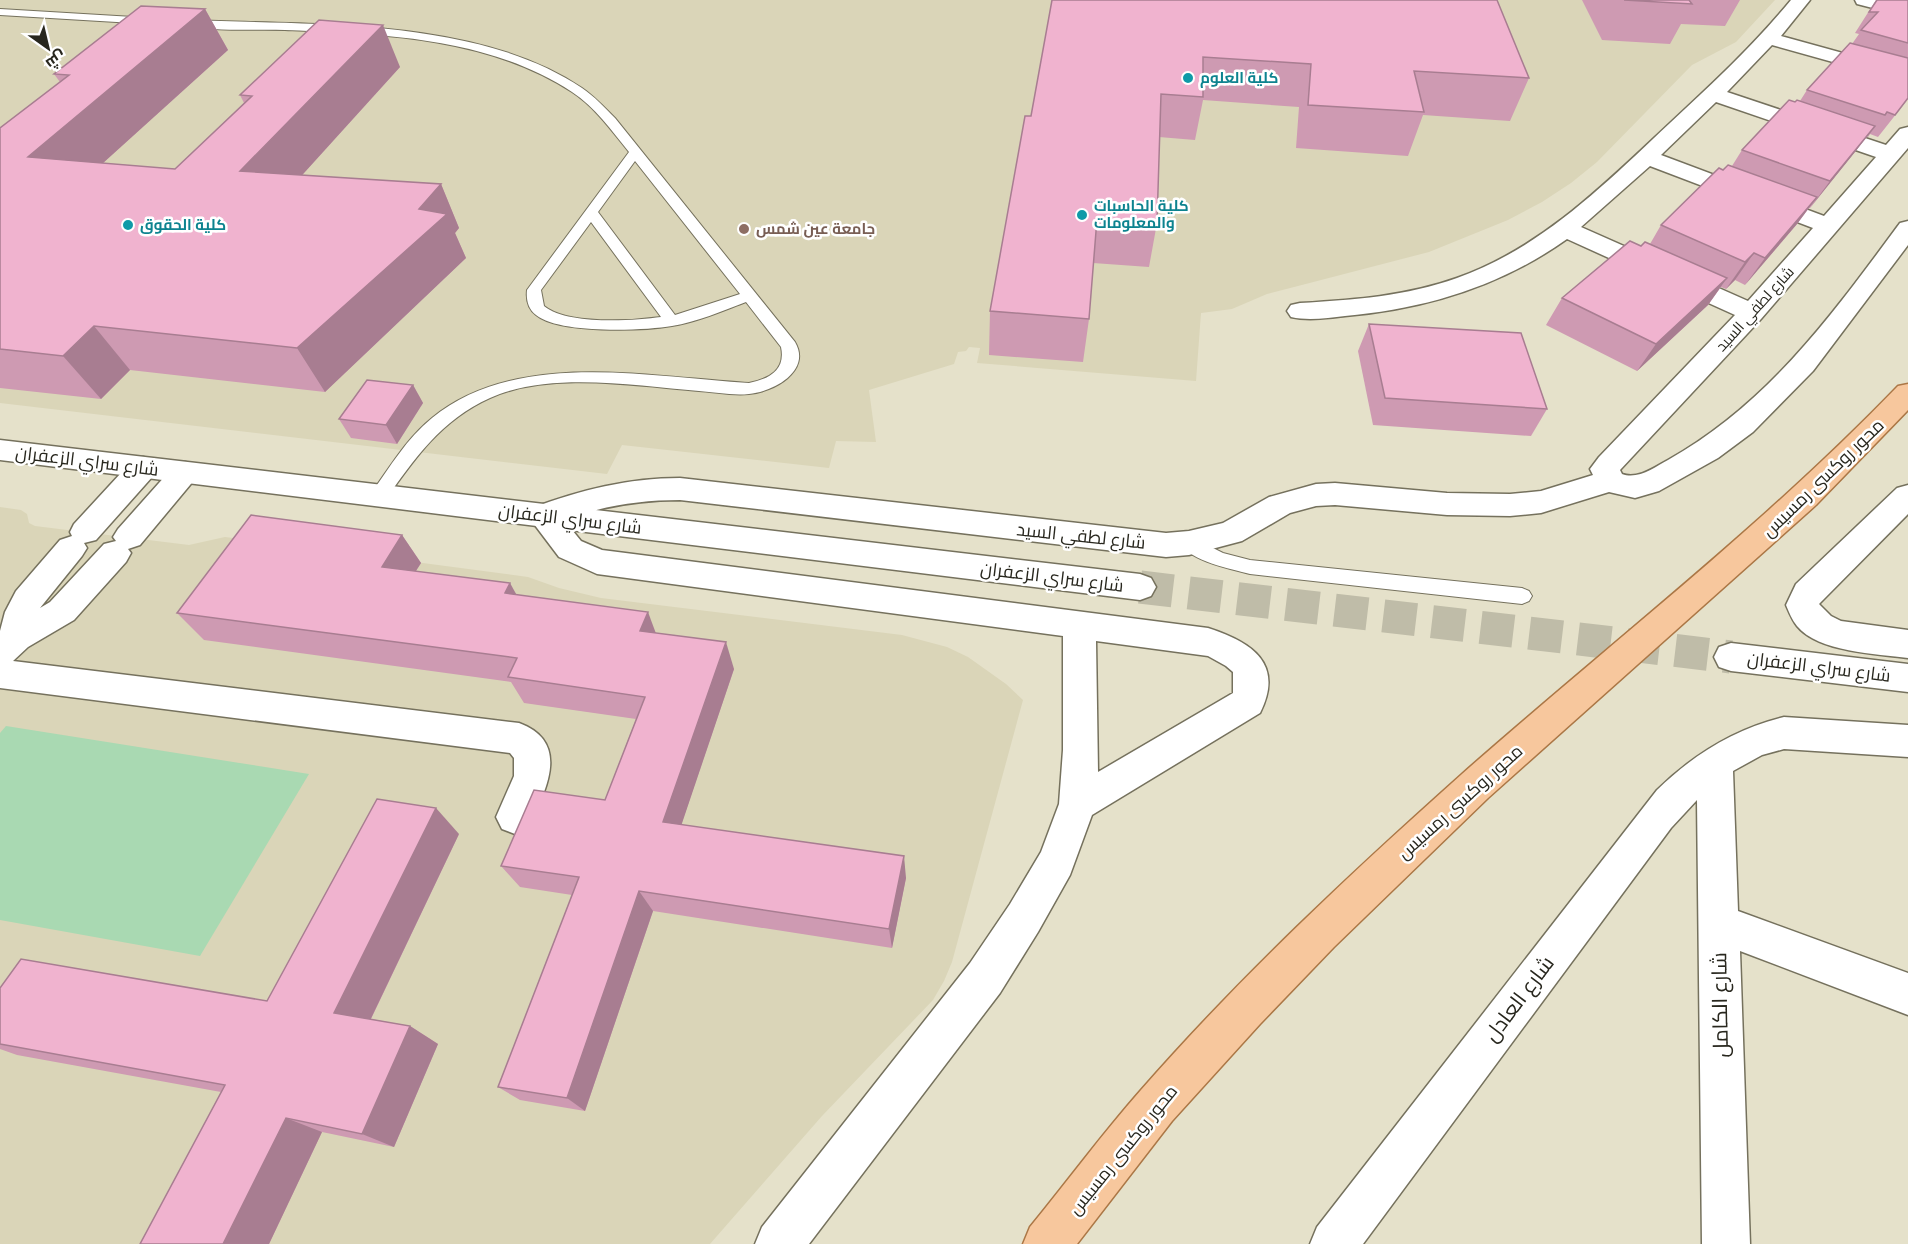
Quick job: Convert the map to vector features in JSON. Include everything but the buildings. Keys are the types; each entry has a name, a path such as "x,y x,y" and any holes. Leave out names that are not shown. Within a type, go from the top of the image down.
{"main road":[{"name":"محور روكسى رمسيس","path":"1047,1244 1171,1089 1334,918 1477,785 1766,533 1863,442 1908,393"}],"street":[{"path":"1300,311 1384,304 1459,287 1519,260 1565,229 1646,157 1768,38 1802,0"},
{"path":"1864,0 1908,11"},
{"path":"1768,38 1908,77"},
{"path":"1712,94 1890,154"},
{"name":"شارع لطفي السيد","path":"1611,481 1605,469 1609,464 1752,313 1908,134"},
{"path":"1646,157 1828,226"},
{"name":"شارع لطفي السيد","path":"543,516 593,498 634,491 670,489 1142,544 1189,543 1231,533 1280,505 1316,495 1335,494 1447,504 1510,505 1541,502 1611,481 1632,489 1708,452 1743,426 1800,372 1908,228"},
{"path":"1565,229 1752,313"},
{"name":"شارع سراي الزعفران","path":"0,450 1140,587"},
{"path":"8,645 27,600 143,468"},
{"path":"8,645 62,611 184,473"},
{"path":"1908,496 1807,593 1802,605 1810,620 1830,632 1908,645"},
{"path":"543,516 570,549 597,562 1208,642 1228,648 1244,661 1252,673 1253,688 1248,702 1078,804"},
{"path":"779,1244 985,978 1024,918 1056,862 1078,804 1081,750 1079,626"},
{"name":"شارع سراي الزعفران","path":"1731,657 1908,678"},
{"path":"0,674 519,739 529,746 535,759 533,775 515,817"},
{"path":"1715,765 1755,740 1784,733 1908,741"},
{"name":"شارع الكامل","path":"1715,765 1726,1244"},
{"name":"شارع العادل","path":"1334,1244 1658,816 1681,791 1715,765"},
{"path":"1718,923 1908,994"}],"lane":[{"path":"0,12 410,36 481,49 536,68 576,90 611,121 789,346 791,362 786,372 763,387 749,389 582,376 545,377 481,395 439,421 411,451 378,497"},
{"path":"635,152 534,290 535,305 541,311 559,320 627,324 672,321 749,296"},
{"path":"591,212 672,321"},
{"path":"1189,543 1218,559 1250,567 1522,596"}],"shaded area":[{"name":"جامعة عين شمس","path":"0,0 1775,0 1736,42 1692,65 1597,162 1542,202 1508,220 1429,252 1267,294 1232,309 1201,313 1196,381 977,363 980,348 969,347 966,351 958,352 954,364 869,390 876,442 836,441 829,468 622,445 607,474 0,403"},
{"path":"0,507 21,510 27,514 29,523 35,526 189,545 225,537 528,577 559,588 601,598 902,635 947,647 968,657 1006,684 1023,700 952,962 944,981 933,1000 822,1116 710,1244 0,1244"}],"green space":[{"path":"6,726 309,774 200,956 0,920 0,733"}],"tunnel":[{"path":"1140,587 1731,657"}],"place":[{"name":"كلية العلوم","path":"1188,78"},
{"name":"كلية الحاسبات والمعلومات","path":"1082,215"},
{"name":"كلية الحقوق","path":"128,225"},
{"name":"جامعة عين شمس","path":"744,229"}]}
